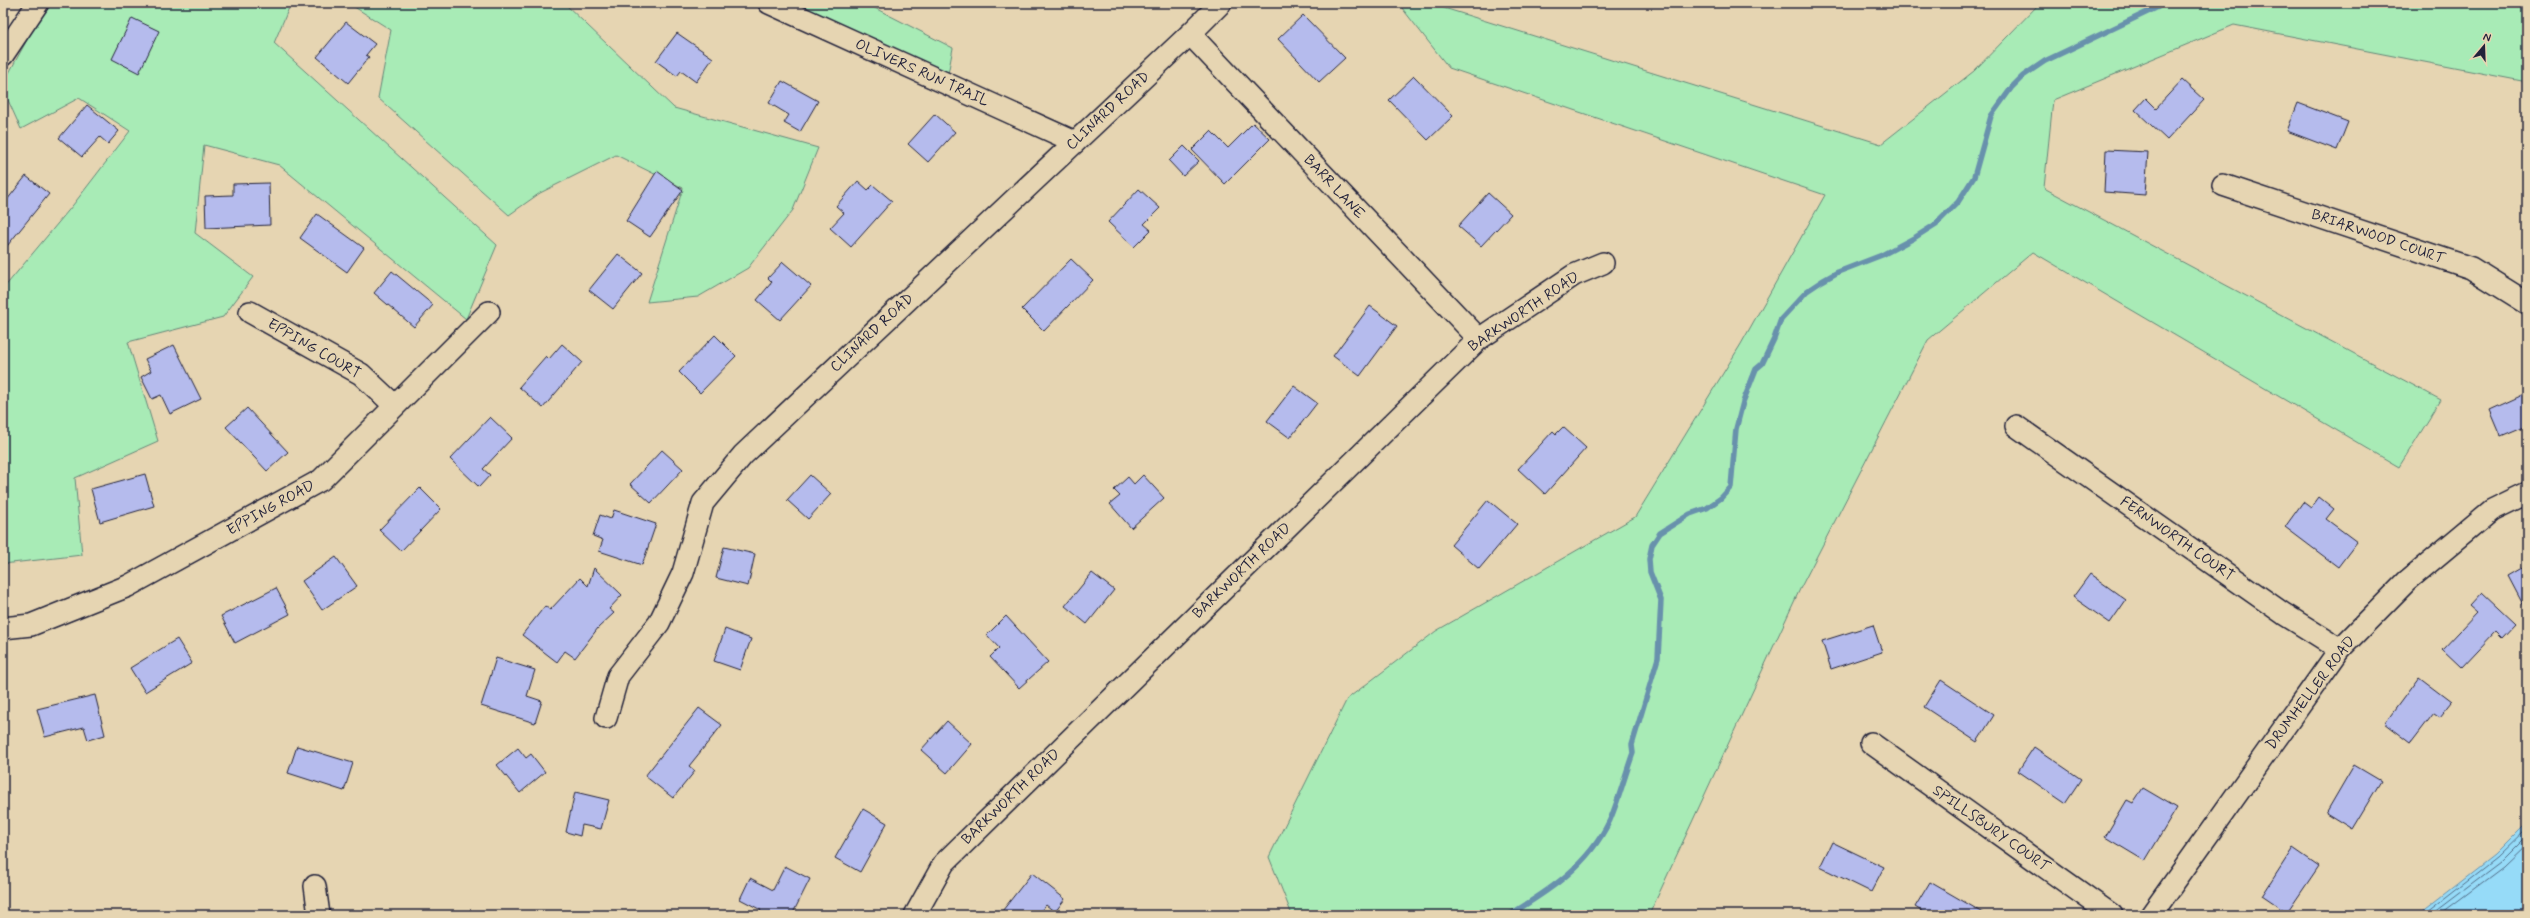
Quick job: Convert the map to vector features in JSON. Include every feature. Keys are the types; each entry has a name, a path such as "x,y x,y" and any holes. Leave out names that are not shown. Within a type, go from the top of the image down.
{"street":[{"path":"3,55 38,3"},
{"name":"OLIVERS RUN TRAIL","path":"769,3 1075,142"},
{"name":"CLINARD ROAD","path":"606,718 618,676 660,623 683,573 703,503 743,455 1190,34 1221,3"},
{"name":"BARR LANE","path":"1190,34 1478,340"},
{"name":"BRIARWOOD COURT","path":"2223,185 2471,268 2527,303"},
{"name":"BARKWORTH ROAD","path":"915,915 944,863 1478,340 1574,275 1603,263"},
{"name":"EPPING COURT","path":"250,312 361,374 394,405"},
{"name":"EPPING ROAD","path":"3,628 31,625 128,586 320,480 489,312"},
{"name":"FERNWORTH COURT","path":"2016,426 2284,614 2340,649"},
{"name":"DRUMHELLER ROAD","path":"2150,915 2340,649 2407,581 2492,510 2527,493"},
{"name":"SPILLSBURY COURT","path":"1871,743 2112,915"},
{"path":"315,886 319,915"}],"green space":[{"path":"47,3 291,3 274,43 497,245 466,319 279,165 204,145 195,233 253,277 223,317 128,342 158,441 75,478 82,555 3,564 3,289 73,205 130,131 79,98 21,129 3,89 3,84"},
{"path":"348,3 564,3 674,108 818,148 793,210 748,268 698,297 647,302 683,188 616,155 540,193 509,215 378,98 391,30"},
{"path":"794,3 865,3 953,48 947,79"},
{"path":"1398,3 1428,3 1881,144 1974,71 2040,3 2527,3 2527,82 2234,25 2053,100 2044,188 2441,400 2399,467 2033,252 1928,340 1800,589 1649,915 1292,915 1269,857 1347,699 1436,631 1635,517 1741,344 1825,195 1449,68"}],"water":[{"path":"2527,822 2527,915 2417,915 2494,855"}],"building":[{"path":"1303,15 1345,58 1319,82 1278,39"},
{"path":"132,18 159,31 139,73 112,59"},
{"path":"346,22 375,44 366,55 369,57 348,83 317,57"},
{"path":"677,33 713,58 696,82 681,71 677,76 656,61"},
{"path":"1414,76 1453,116 1428,140 1389,100"},
{"path":"2182,80 2204,100 2167,140 2135,110 2146,98 2156,108"},
{"path":"782,81 818,101 800,132 784,123 789,115 769,103"},
{"path":"2298,103 2348,122 2337,150 2287,131"},
{"path":"87,105 119,131 108,144 100,137 82,157 59,138"},
{"path":"935,114 955,132 928,162 908,144"},
{"path":"1253,123 1270,139 1225,184 1192,150 1211,131 1228,148"},
{"path":"1184,146 1199,161 1183,176 1169,161"},
{"path":"2106,150 2148,152 2145,195 2104,192"},
{"path":"657,171 683,190 650,237 626,221"},
{"path":"26,176 49,194 3,251 3,205"},
{"path":"858,181 868,190 873,185 892,201 851,247 830,228 844,213 836,206"},
{"path":"269,183 270,225 206,228 205,196 233,195 233,184"},
{"path":"1139,189 1160,208 1144,224 1151,230 1134,247 1108,222"},
{"path":"1488,193 1511,214 1481,246 1458,226"},
{"path":"317,214 364,248 347,272 300,238"},
{"path":"618,254 642,273 613,309 589,290"},
{"path":"1071,259 1093,280 1044,331 1022,309"},
{"path":"783,262 811,286 780,320 757,300 772,282 768,278"},
{"path":"392,271 433,305 414,327 374,293"},
{"path":"1370,306 1397,326 1360,376 1333,356"},
{"path":"715,335 736,356 700,393 679,372"},
{"path":"562,344 582,362 543,408 519,387 546,356 549,359"},
{"path":"174,345 201,399 170,414 161,395 152,399 141,377 151,371 145,359"},
{"path":"1294,386 1317,403 1290,438 1267,421"},
{"path":"2527,393 2527,425 2501,436 2490,410"},
{"path":"247,408 288,452 267,471 226,427"},
{"path":"490,417 512,438 483,469 490,475 479,487 450,459"},
{"path":"1563,427 1586,448 1545,494 1518,469 1553,431 1556,434"},
{"path":"662,450 683,469 651,503 630,484"},
{"path":"145,474 154,506 100,522 91,489"},
{"path":"810,475 831,494 808,519 787,500"},
{"path":"1143,475 1164,498 1131,528 1110,504 1120,496 1114,490 1128,477 1134,484"},
{"path":"420,488 441,509 401,551 379,530"},
{"path":"2319,497 2334,509 2326,519 2357,542 2338,567 2285,527 2303,502 2311,508"},
{"path":"1488,500 1517,524 1479,569 1451,545"},
{"path":"614,510 656,524 642,565 599,551 603,540 593,536 600,515 611,519"},
{"path":"724,547 755,554 748,586 716,578"},
{"path":"336,557 357,586 322,610 302,581"},
{"path":"2527,565 2527,612 2508,576"},
{"path":"594,568 622,595 609,609 614,613 598,628 575,658 565,651 557,662 522,635 545,606 550,610 580,578 588,586"},
{"path":"1092,573 1114,590 1087,624 1065,606"},
{"path":"2090,574 2126,600 2110,623 2073,597"},
{"path":"276,588 290,614 235,643 221,616"},
{"path":"2482,592 2515,623 2501,638 2495,632 2461,668 2442,650 2477,613 2469,606"},
{"path":"1006,616 1048,662 1019,688 990,657 999,648 987,635"},
{"path":"1873,625 1882,652 1831,669 1822,641"},
{"path":"725,629 751,639 740,670 714,661"},
{"path":"177,639 192,663 145,692 130,668"},
{"path":"496,658 535,670 527,696 542,701 535,723 481,706"},
{"path":"2419,677 2452,702 2440,717 2434,713 2411,743 2385,723"},
{"path":"1941,680 1994,715 1977,742 1924,707"},
{"path":"95,695 105,735 88,740 84,727 45,737 37,709"},
{"path":"699,708 722,725 689,766 695,771 673,798 645,776"},
{"path":"947,721 972,744 947,773 921,750"},
{"path":"297,746 353,763 344,791 288,773"},
{"path":"2034,747 2081,779 2065,803 2018,771"},
{"path":"518,748 526,758 531,754 545,772 520,793 497,765"},
{"path":"2354,765 2381,781 2352,829 2326,813"},
{"path":"2143,788 2177,808 2145,861 2105,837 2127,800 2133,803"},
{"path":"575,792 609,800 601,829 582,825 580,836 566,832"},
{"path":"863,809 887,823 860,872 835,858"},
{"path":"1832,842 1884,867 1871,892 1820,867"},
{"path":"2293,848 2319,866 2287,913 2262,896"},
{"path":"785,866 810,879 792,915 758,915 761,910 740,899 750,878 773,890"},
{"path":"1032,873 1065,899 1055,912 1046,905 1037,915 999,915"},
{"path":"1930,882 1987,915 1928,915 1915,907"}],"waterway":[{"path":"1509,915 1553,886 1579,864 1591,851 1610,820 1633,753 1632,745 1658,658 1661,600 1650,572 1649,559 1652,545 1660,533 1690,514 1707,508 1721,498 1731,487 1736,429 1743,402 1756,369 1762,364 1774,339 1781,319 1807,291 1822,281 1838,272 1882,255 1914,238 1936,224 1958,202 1974,177 1991,116 2012,87 2023,76 2045,61 2158,7 2159,3"}]}
